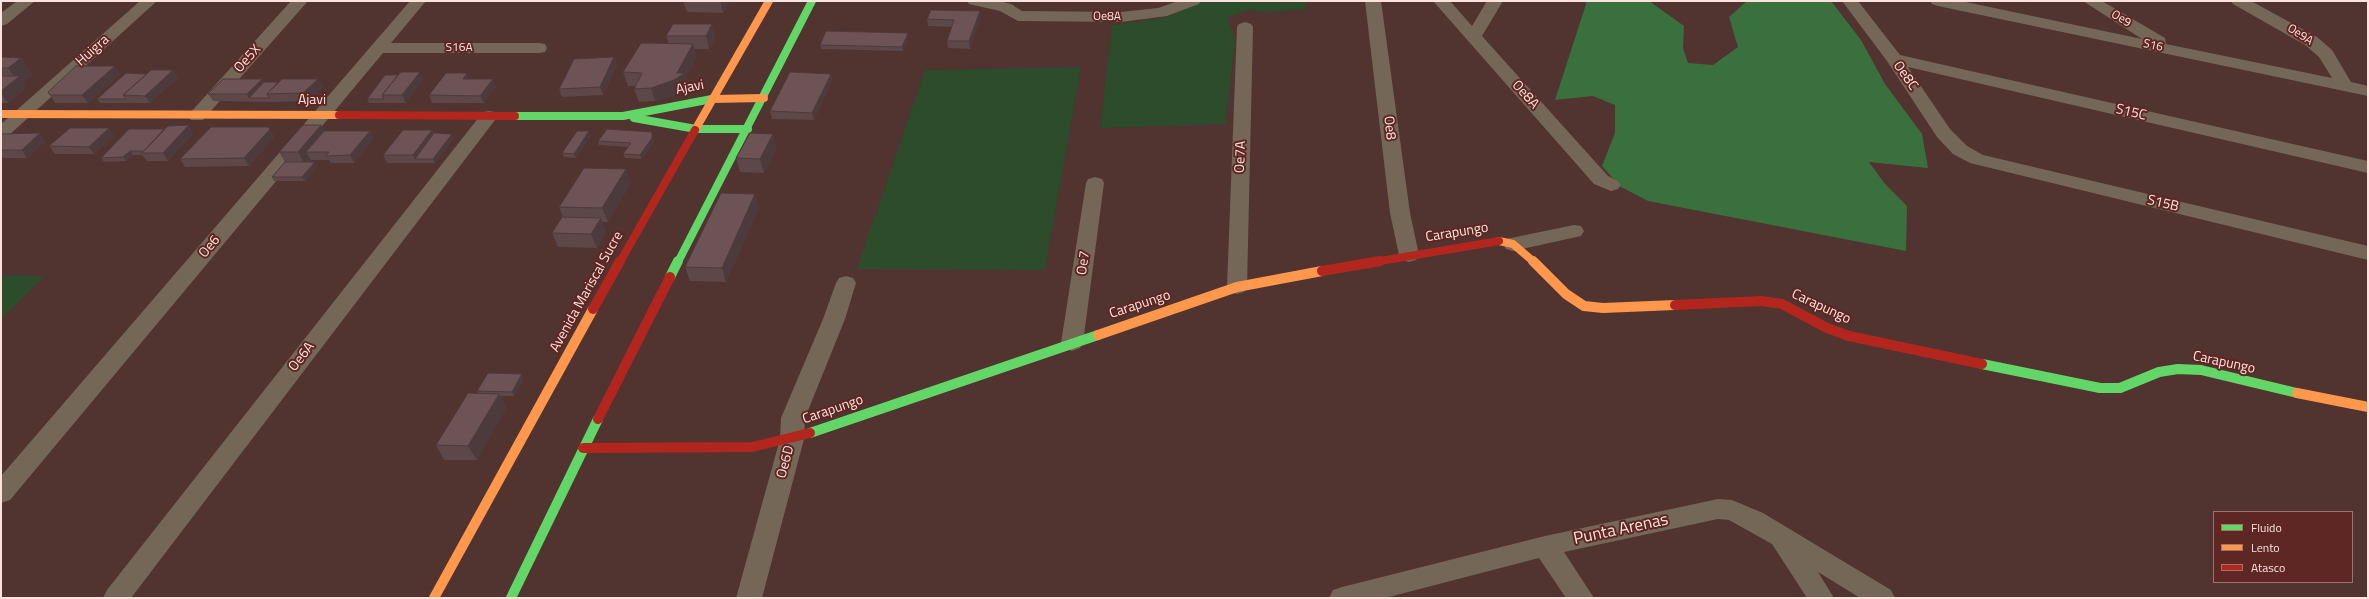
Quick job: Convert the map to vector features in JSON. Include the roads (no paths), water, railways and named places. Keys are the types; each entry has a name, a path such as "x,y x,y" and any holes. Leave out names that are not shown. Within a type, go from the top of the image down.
{"street":[{"path":"1,21 27,1"},
{"name":"Huigra","path":"1,133 149,1"},
{"name":"Oe5X","path":"196,116 300,1"},
{"name":"Oe6","path":"1,493 323,115 418,1"},
{"name":"Avenida Mariscal Sucre","path":"434,598 574,343 769,1"},
{"path":"511,598 583,448 764,98 812,1"},
{"name":"Oe8A","path":"975,1 1005,7 1018,16 1061,9 1127,17 1161,13 1193,1"},
{"path":"1127,1 1127,17"},
{"name":"Oe8","path":"1373,1 1400,212 1410,255"},
{"name":"Oe8A","path":"1441,1 1601,180 1611,185"},
{"path":"1473,37 1495,1"},
{"name":"Oe8C","path":"1850,1 1894,59 1943,134 1960,150"},
{"name":"S16","path":"1938,1 2368,91"},
{"name":"Oe9","path":"2091,1 2171,50"},
{"name":"Oe9A","path":"2239,1 2310,41 2326,54 2345,86"},
{"name":"Oe7A","path":"1237,287 1245,27"},
{"name":"S16A","path":"379,48 539,48"},
{"name":"S15C","path":"1894,59 2368,167"},
{"name":"Ajavi","path":"623,116 715,98 764,98"},
{"name":"Ajavi","path":"1,114 196,116 623,116 696,130 748,129"},
{"name":"Oe6A","path":"116,598 490,116"},
{"name":"S15B","path":"1960,150 1994,164 2368,253"},
{"name":"Oe7","path":"1072,342 1095,184"},
{"path":"1513,244 1574,231"},
{"name":"Carapungo","path":"583,448 752,447 792,439 1072,342 1237,287 1410,255 1499,241 1513,244 1524,252 1566,294 1584,306 1604,308 1761,301 1782,304 1827,328 1849,336 2100,388 2120,388 2159,372 2178,369 2201,370 2279,390 2368,407"},
{"name":"Oe6D","path":"749,598 792,439 793,418 834,319 846,283"},
{"name":"Punta Arenas","path":"1342,598 1545,546 1718,509 1732,510 1778,534 1882,598"},
{"path":"1778,534 1821,598"},
{"path":"1545,546 1580,598"}]}
